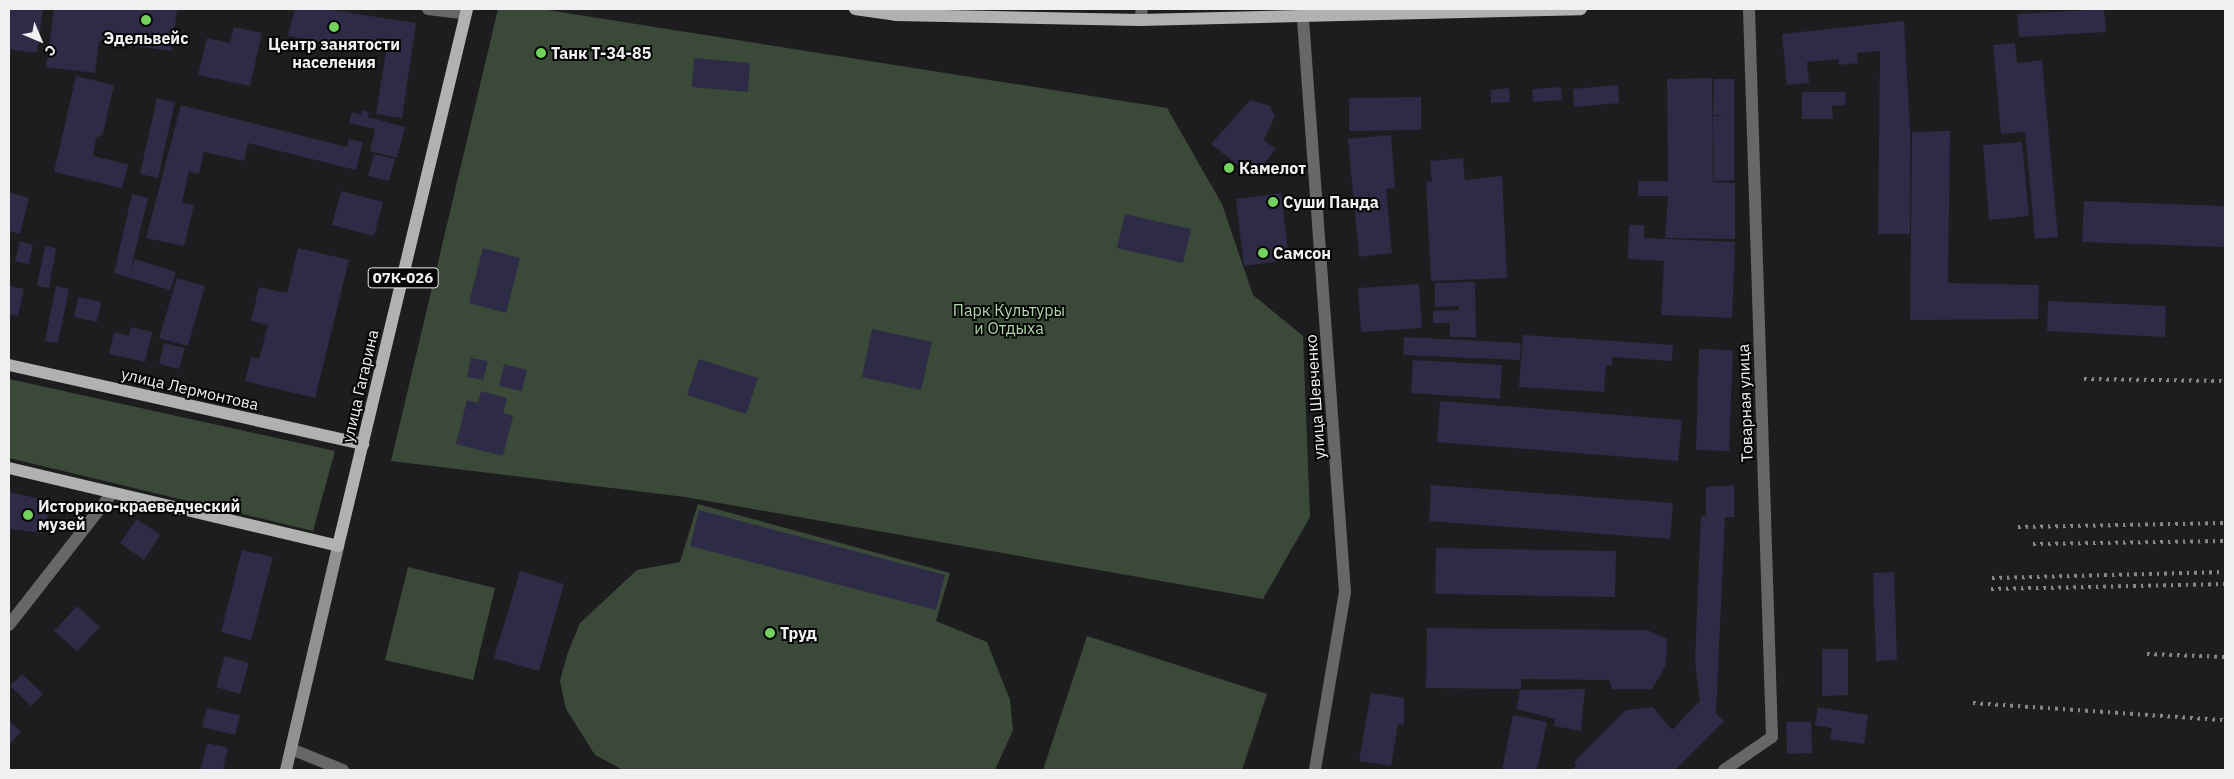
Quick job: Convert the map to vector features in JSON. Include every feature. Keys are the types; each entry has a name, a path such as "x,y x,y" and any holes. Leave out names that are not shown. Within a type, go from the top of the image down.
{"main road":[{"path":"855,9 896,12 1141,14 1303,19 1581,9"},
{"name":"улица Гагарина","path":"286,770 467,12"},
{"name":"улица Лермонтова","path":"9,365 363,444"},
{"path":"9,468 338,546"}],"street":[{"path":"428,9 467,12"},
{"name":"Товарная улица","path":"1724,770 1772,737 1749,9"},
{"name":"улица Шевченко","path":"1303,19 1345,592 1315,770"},
{"path":"9,625 112,492"},
{"path":"290,749 343,770"}],"green space":[{"name":"Парк Культуры и Отдыха","path":"498,9 541,9 1167,108 1222,204 1253,295 1303,336 1310,517 1263,599 685,497 391,461"},
{"path":"9,379 335,451 313,531 9,458"},
{"name":"Труд","path":"698,504 950,573 936,621 987,642 1010,700 1013,730 995,770 623,770 595,755 566,709 560,681 567,655 580,623 637,570 680,562"},
{"path":"408,567 495,588 473,680 385,660"},
{"path":"1087,636 1267,694 1242,770 1043,770"}],"building":[{"path":"9,9 43,9 37,53 9,49"},
{"path":"54,9 177,9 172,51 99,41 95,73 46,67"},
{"path":"295,9 325,9 416,23 402,118 376,114 388,39 377,38 374,50 288,36"},
{"path":"2104,9 2106,32 2019,37 2017,14"},
{"path":"1904,21 1910,129 1910,234 1878,234 1880,51 1857,53 1858,63 1839,65 1838,59 1807,62 1809,83 1787,85 1782,34"},
{"path":"234,27 262,33 250,86 198,75 207,38 230,43"},
{"path":"2015,43 2017,63 2042,60 2058,237 2035,239 2025,132 2001,134 1993,45"},
{"path":"694,58 750,63 748,92 692,87"},
{"path":"76,76 114,85 103,134 96,138 93,156 128,164 122,188 54,172"},
{"path":"1712,78 1713,182 1735,183 1735,239 1665,238 1668,196 1638,196 1638,181 1668,181 1667,79"},
{"path":"1714,79 1734,79 1734,180 1714,181 1713,116 1728,115 1713,115"},
{"path":"1618,85 1619,103 1574,107 1573,89"},
{"path":"1561,87 1562,100 1533,102 1532,89"},
{"path":"1509,88 1510,102 1491,103 1491,90"},
{"path":"1802,92 1845,92 1846,105 1832,106 1833,119 1802,119"},
{"path":"1421,97 1421,130 1349,131 1349,98"},
{"path":"157,98 175,102 158,178 140,174"},
{"path":"1250,100 1270,106 1275,116 1264,140 1276,149 1253,177 1211,144"},
{"path":"181,105 347,147 349,139 363,142 356,170 248,143 244,161 204,152 199,174 189,171 182,203 194,205 184,246 146,238"},
{"path":"362,110 369,112 368,117 405,127 397,158 370,151 375,129 349,123 352,112 361,115"},
{"path":"1950,131 1948,283 2039,285 2038,319 1910,320 1912,132"},
{"path":"1391,135 1395,188 1386,189 1392,253 1359,257 1348,139"},
{"path":"2022,142 2029,216 1989,220 1983,145"},
{"path":"374,154 395,159 389,181 368,176"},
{"path":"1463,158 1465,180 1502,176 1507,278 1431,281 1426,182 1432,181 1430,161"},
{"path":"341,191 383,202 374,236 332,225"},
{"path":"9,192 29,198 20,234 9,231"},
{"path":"1281,193 1289,260 1244,266 1236,199"},
{"path":"132,194 148,198 130,273 135,259 176,272 170,290 114,273"},
{"path":"2084,201 2225,206 2225,247 2082,242"},
{"path":"1125,214 1191,229 1183,263 1117,248"},
{"path":"1629,225 1644,225 1644,238 1735,242 1732,318 1661,315 1664,261 1628,259"},
{"path":"20,241 33,245 29,264 15,261"},
{"path":"45,246 56,248 49,288 37,286"},
{"path":"298,248 349,260 315,398 245,381 251,357 259,359 268,325 251,321 259,287 287,293"},
{"path":"483,248 520,258 506,313 469,303"},
{"path":"177,278 205,286 188,346 159,338"},
{"path":"1475,282 1476,337 1450,337 1450,323 1433,323 1433,311 1459,310 1459,306 1435,307 1435,283"},
{"path":"1419,284 1422,328 1361,332 1358,288"},
{"path":"10,286 24,289 18,316 9,314"},
{"path":"56,286 69,289 58,343 45,341"},
{"path":"78,297 101,302 97,322 74,317"},
{"path":"2048,301 2166,306 2165,337 2047,331"},
{"path":"131,327 152,332 145,362 109,354 114,332 129,336"},
{"path":"872,329 932,342 921,390 862,377"},
{"path":"1523,335 1673,345 1672,361 1612,357 1612,365 1606,365 1604,392 1519,387"},
{"path":"1404,337 1521,343 1520,360 1403,355"},
{"path":"164,343 185,348 179,369 159,364"},
{"path":"1699,349 1733,350 1729,451 1696,450"},
{"path":"471,358 488,361 483,380 467,377"},
{"path":"699,359 758,378 746,414 687,395"},
{"path":"1413,360 1502,365 1500,399 1411,393"},
{"path":"504,364 527,370 522,391 499,386"},
{"path":"481,391 507,398 503,413 513,416 503,456 456,444 467,400 478,403"},
{"path":"1440,401 1682,420 1678,461 1437,442"},
{"path":"1431,485 1673,503 1670,539 1429,521"},
{"path":"1734,485 1734,517 1725,517 1716,714 1724,721 1675,770 1572,770 1577,765 1574,762 1626,710 1653,707 1672,730 1700,701 1695,662 1701,515 1706,516 1706,487"},
{"name":"Историко-краеведческий музей","path":"9,492 50,501 44,533 9,529"},
{"path":"699,510 945,575 936,610 690,546"},
{"path":"137,519 160,535 144,560 120,543"},
{"path":"1436,548 1616,551 1615,597 1435,594"},
{"path":"242,550 273,557 251,640 221,632"},
{"path":"520,571 564,584 539,671 494,658"},
{"path":"1894,572 1897,660 1876,661 1873,573"},
{"path":"77,606 100,627 77,651 54,631"},
{"path":"1427,628 1647,630 1667,639 1666,665 1652,689 1612,689 1609,680 1521,679 1521,689 1426,688"},
{"path":"1822,649 1848,649 1848,695 1822,696"},
{"path":"225,656 249,663 240,694 216,687"},
{"path":"22,674 43,694 31,706 10,686"},
{"path":"1585,689 1581,731 1554,726 1555,719 1516,709 1520,690"},
{"path":"1371,693 1404,698 1404,725 1398,724 1391,766 1359,761"},
{"path":"1818,707 1868,715 1864,744 1830,739 1832,728 1815,725"},
{"path":"207,708 240,715 235,735 202,727"},
{"path":"1513,715 1547,722 1537,770 1502,770"},
{"path":"9,721 21,732 9,745"},
{"path":"1786,722 1811,722 1812,753 1787,754"},
{"path":"207,743 228,748 223,770 201,769"}],"railway":[{"path":"2084,379 2225,381"},
{"path":"2018,527 2225,523"},
{"path":"2033,544 2225,541"},
{"path":"1992,578 2225,572"},
{"path":"1991,589 2225,584"},
{"path":"2147,654 2225,657"},
{"path":"1973,703 2225,720"}],"place":[{"name":"Эдельвейс","path":"146,20"},
{"name":"Центр занятости населения","path":"334,27"},
{"name":"Танк Т-34-85","path":"541,53"},
{"name":"Камелот","path":"1229,168"},
{"name":"Суши Панда","path":"1273,202"},
{"name":"Самсон","path":"1263,253"},
{"name":"Историко-краеведческий музей","path":"28,515"},
{"name":"Труд","path":"770,633"}]}
